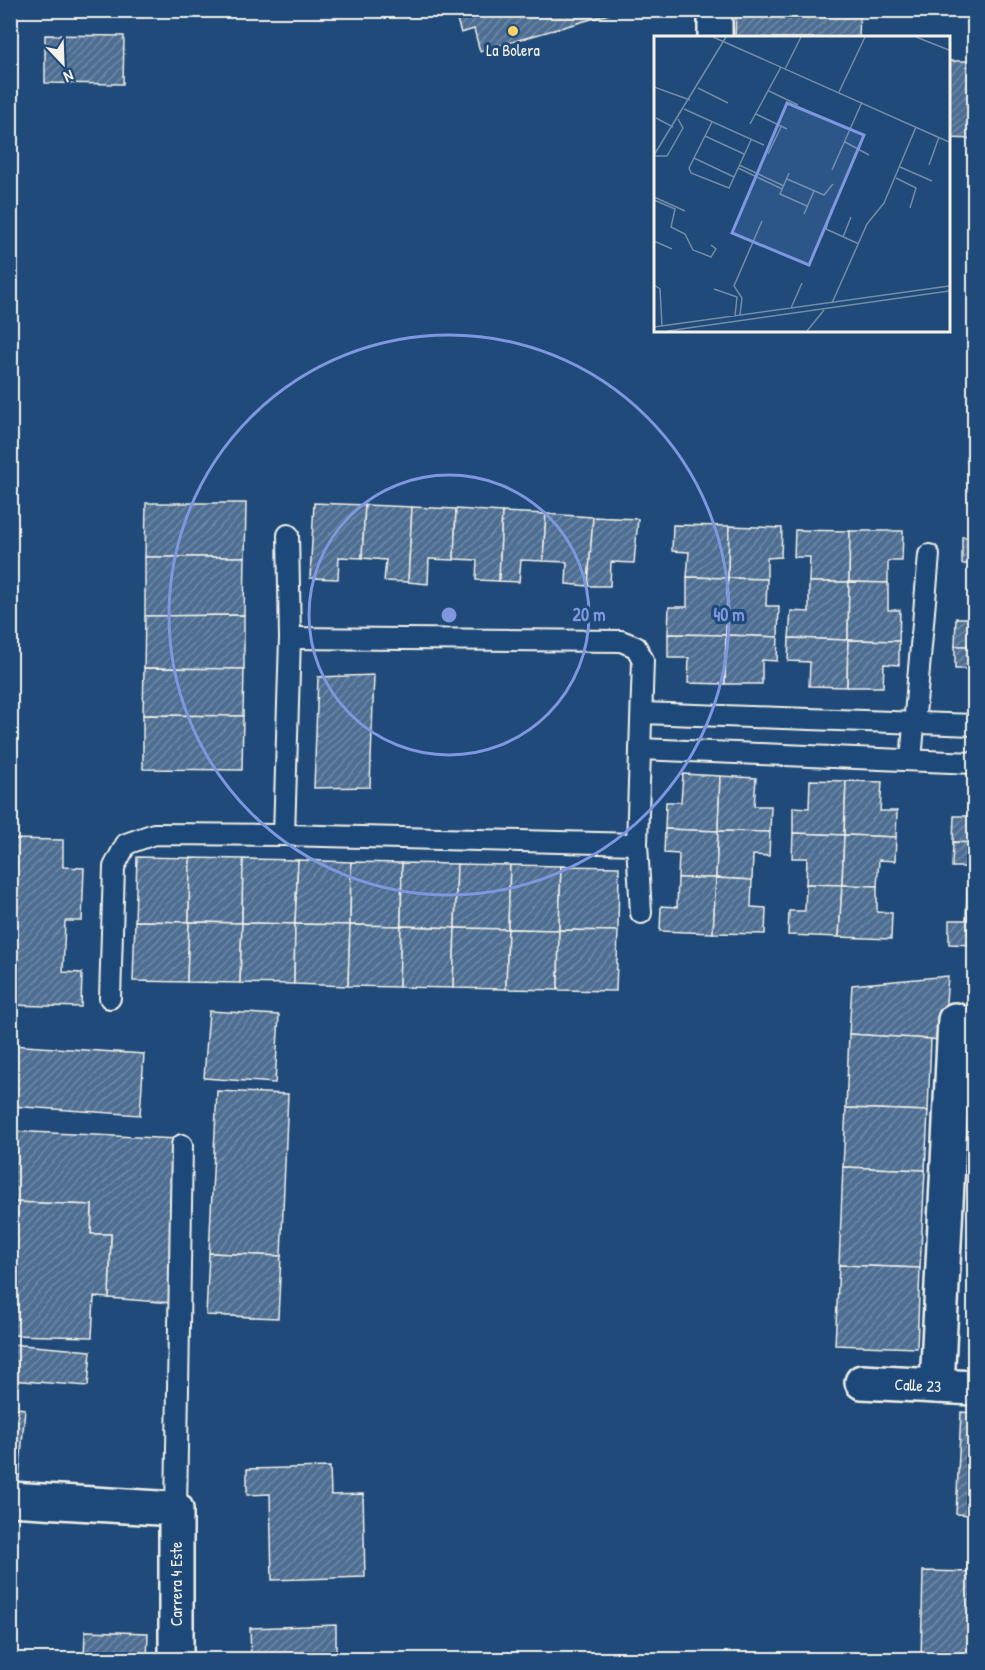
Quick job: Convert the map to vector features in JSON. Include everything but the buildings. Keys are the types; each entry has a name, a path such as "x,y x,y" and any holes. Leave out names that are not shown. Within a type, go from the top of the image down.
{"street":[{"path":"715,10 715,36"},
{"path":"937,1386 956,1020"},
{"name":"Calle 23","path":"861,1382 975,1388"},
{"path":"10,1499 176,1509"},
{"name":"Carrera 4 Este","path":"176,1509 176,1659"}],"lane":[{"path":"284,835 290,638 288,535"},
{"path":"911,760 929,555"},
{"path":"290,638 621,641 636,647 643,660 637,844 641,914"},
{"path":"642,713 975,725"},
{"path":"640,749 975,763"},
{"path":"110,998 114,867 126,844 154,834 637,844"},
{"path":"176,1509 182,1145"}],"place":[{"name":"La Bolera","path":"513,31"}]}
